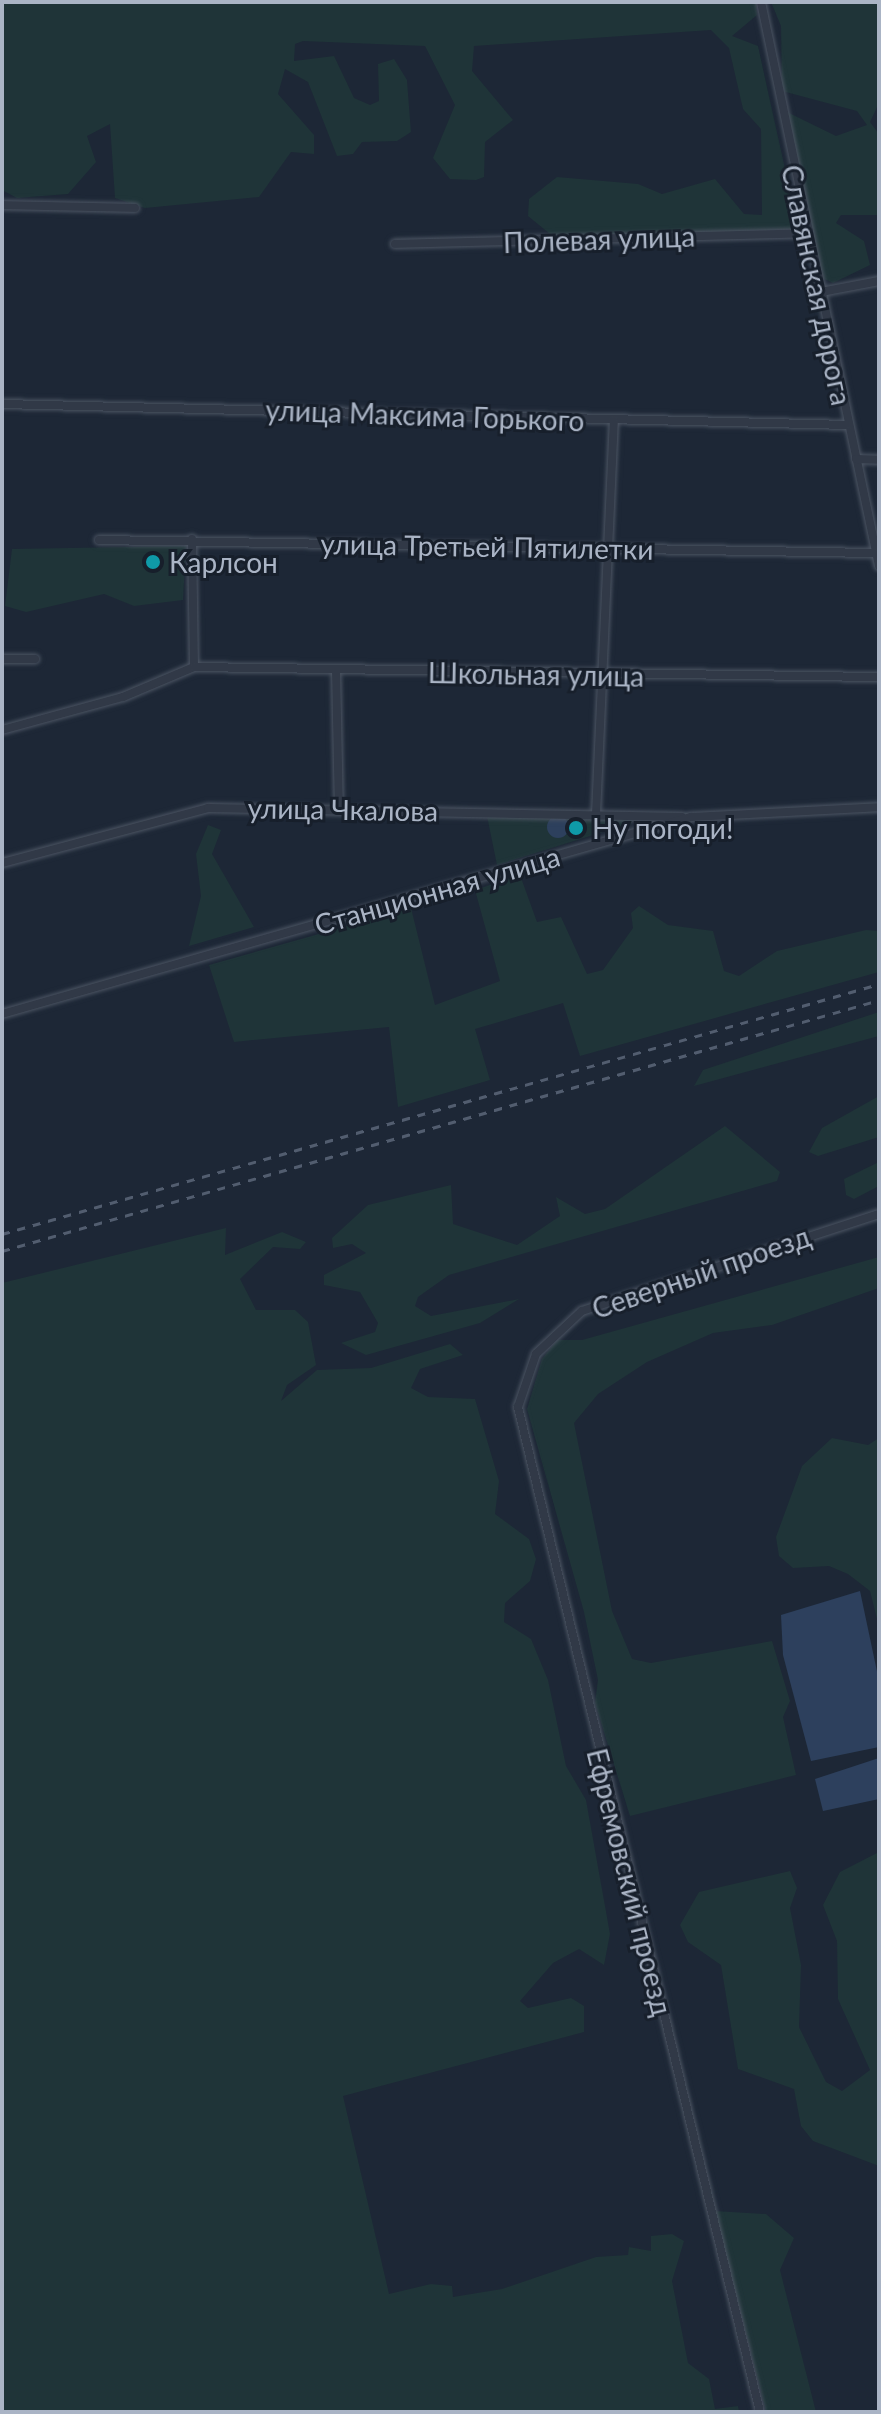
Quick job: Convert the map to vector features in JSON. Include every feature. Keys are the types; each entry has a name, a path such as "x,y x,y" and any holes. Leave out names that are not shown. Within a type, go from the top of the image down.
{"street":[{"name":"Славянская дорога","path":"761,2 804,233 821,292 879,566"},
{"path":"2,205 135,208"},
{"name":"Полевая улица","path":"395,244 804,233"},
{"path":"821,292 879,281"},
{"name":"улица Максима Горького","path":"2,404 847,425"},
{"path":"596,814 614,420"},
{"path":"856,459 879,460"},
{"path":"2,730 123,697 194,667 192,539"},
{"name":"улица Третьей Пятилетки","path":"99,540 192,539 876,553"},
{"path":"2,659 35,659"},
{"name":"Школьная улица","path":"194,667 879,677"},
{"path":"336,670 339,809"},
{"name":"Станционная улица","path":"2,1014 691,817 879,807"},
{"name":"улица Чкалова","path":"2,863 189,811 339,809 691,817"},
{"path":"640,815 641,832"},
{"name":"Северный проезд","path":"536,1354 561,1325 603,1301 879,1214"},
{"name":"Ефремовский проезд","path":"536,1354 521,1392 521,1438 760,2412"}],"green space":[{"path":"2,2 756,2 757,15 732,36 758,46 796,219 793,229 555,238 528,216 529,199 557,177 638,184 662,194 715,179 744,214 762,215 761,129 743,109 729,48 711,30 474,46 472,71 513,120 485,142 484,177 476,180 450,179 433,158 455,105 425,46 303,41 295,44 294,61 334,56 354,98 370,105 379,101 378,64 394,59 407,80 411,132 397,141 362,142 353,154 337,156 308,82 285,69 278,94 314,135 314,154 291,152 259,197 145,208 115,198 110,124 87,136 96,162 68,194 17,198 2,190"},
{"path":"771,2 879,2 879,103 870,122 879,134 879,215 841,215 836,223 864,241 870,265 833,283 818,276 785,111 836,136 867,125 857,111 782,91 781,26"},
{"path":"186,546 183,600 134,606 104,594 26,612 5,606 12,549"},
{"path":"487,816 631,819 632,823 497,865"},
{"path":"208,825 221,830 212,854 254,927 189,946 201,896 196,854"},
{"path":"520,875 537,922 561,917 587,974 603,970 633,928 631,913 639,906 668,925 713,931 724,971 739,976 777,951 866,930 879,931 879,972 580,1056 563,1003 475,1029 490,1080 398,1107 389,1027 234,1042 209,965 411,908 435,1005 500,981 475,890"},
{"path":"879,1012 879,1036 694,1086 703,1070"},
{"path":"879,1096 879,1137 818,1156 809,1152 822,1128"},
{"path":"725,1126 780,1172 777,1181 449,1275 418,1297 415,1306 431,1316 519,1299 480,1323 366,1355 341,1343 375,1332 378,1323 360,1292 324,1285 324,1275 366,1253 352,1244 333,1248 332,1238 368,1205 451,1185 453,1224 517,1245 560,1216 556,1197 585,1214 605,1209"},
{"path":"879,1162 879,1186 854,1199 846,1195 844,1179"},
{"path":"226,1228 225,1255 282,1232 306,1242 300,1249 273,1247 240,1279 256,1310 295,1310 308,1322 316,1365 287,1385 281,1401 317,1370 371,1368 450,1344 463,1355 420,1369 411,1388 428,1397 475,1399 499,1481 495,1514 529,1539 536,1559 530,1581 505,1603 504,1622 531,1639 548,1680 566,1766 586,1800 610,1934 604,1965 579,1949 553,1963 520,2001 528,2008 571,1998 584,2006 584,2032 343,2096 389,2294 431,2284 452,2286 453,2297 502,2289 596,2257 628,2255 629,2247 651,2251 651,2236 672,2234 684,2241 672,2281 688,2363 709,2379 715,2409 738,2406 739,2412 2,2412 2,1283"},
{"path":"879,1257 879,1288 772,1325 713,1333 647,1362 598,1394 574,1423 612,1611 632,1659 651,1663 772,1641 790,1701 783,1717 796,1775 630,1816 595,1703 598,1680 584,1612 527,1409 542,1359 557,1340 582,1340"},
{"path":"832,1438 868,1445 879,1438 879,1627 870,1591 848,1574 829,1566 793,1568 779,1556 776,1537 802,1466"},
{"path":"879,1852 879,2166 813,2141 801,2126 794,2089 738,2069 721,1965 688,1942 680,1925 699,1892 790,1871 797,1888 790,1908 801,1965 799,2027 826,2082 842,2091 870,2070 838,1999 837,1941 823,1905 840,1872"},
{"path":"715,2211 766,2214 794,2238 780,2270 816,2412 766,2412"}],"water":[{"path":"558,816 566,819 569,827 566,835 558,838 550,835 547,827 550,819"},
{"path":"860,1591 879,1681 879,1747 811,1761 783,1655 781,1615"},
{"path":"879,1758 879,1799 823,1811 815,1779"}],"railway":[{"path":"2,1234 879,984"},
{"path":"2,1251 879,1000"}],"place":[{"name":"Карлсон","path":"153,562"},
{"name":"Ну погоди!","path":"576,828"}]}
